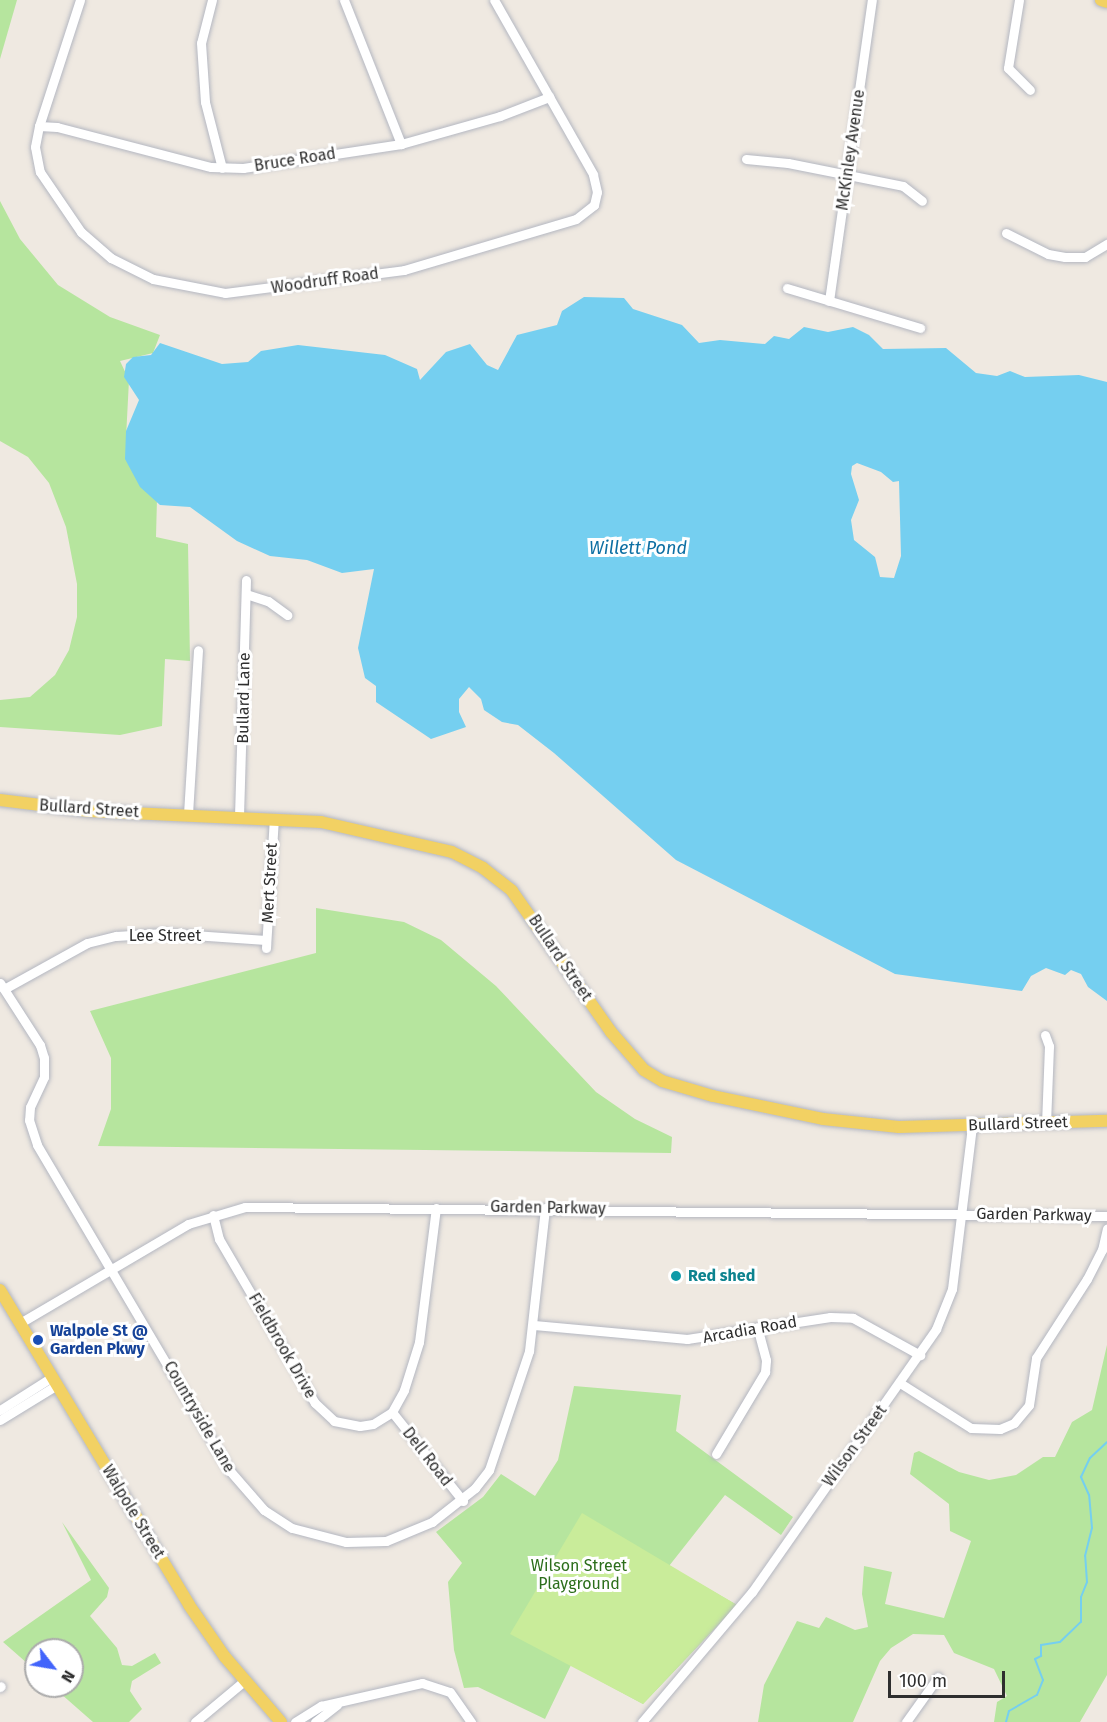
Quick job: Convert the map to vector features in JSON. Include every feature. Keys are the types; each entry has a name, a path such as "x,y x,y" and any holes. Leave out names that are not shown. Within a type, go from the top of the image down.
{"main road":[{"path":"1101,0 1107,2"},
{"name":"Bullard Street","path":"0,800 89,811 238,816 321,822 452,852 483,868 513,891 621,1046 644,1070 662,1081 713,1096 860,1124 972,1126 1107,1121"},
{"name":"Walpole Street","path":"0,1290 189,1605 244,1681 281,1722"}],"street":[{"name":"Woodruff Road","path":"80,0 39,126 35,147 40,172 70,218 96,248 153,279 225,293 404,270 576,219 594,205 596,183 494,0"},
{"path":"212,0 201,43 205,102 222,168"},
{"path":"344,0 401,144"},
{"name":"McKinley Avenue","path":"829,301 849,176 872,0"},
{"path":"1019,0 1007,54 1008,68 1030,90"},
{"name":"Bruce Road","path":"39,126 57,127 222,168 243,168 401,144 500,116 549,97"},
{"path":"746,159 789,163 903,186 922,201"},
{"path":"1006,233 1048,254 1065,257 1085,257 1107,244"},
{"path":"787,288 920,328"},
{"name":"Bullard Lane","path":"238,816 246,580"},
{"path":"246,594 268,601 287,615"},
{"path":"188,814 198,650"},
{"name":"Mert Street","path":"266,944 274,818"},
{"name":"Lee Street","path":"2,986 87,943 116,936 164,933 266,944"},
{"name":"Countryside Lane","path":"2,986 44,1058 44,1077 30,1107 31,1133 230,1471 252,1498 279,1521 313,1536 365,1544 408,1534 463,1501 489,1470 507,1421 534,1325 545,1208"},
{"path":"1045,1035 1048,1046 1046,1123"},
{"name":"Wilson Street","path":"642,1722 752,1592 920,1355 944,1313 952,1289 972,1126"},
{"name":"Garden Parkway","path":"20,1323 188,1224 213,1215 262,1206 1107,1216"},
{"path":"392,1412 404,1390 420,1342 436,1208"},
{"name":"Fieldbrook Drive","path":"213,1215 219,1239 315,1403 346,1426 373,1424 392,1412"},
{"path":"900,1383 971,1428 1000,1429 1014,1423 1029,1405 1036,1358 1087,1279 1102,1250 1107,1229"},
{"name":"Arcadia Road","path":"534,1325 687,1339 830,1317 853,1318 920,1355"},
{"path":"716,1454 765,1372 766,1360 758,1327"},
{"path":"0,1410 55,1381"},
{"path":"0,1420 55,1381"},
{"name":"Dell Road","path":"392,1412 463,1501"},
{"path":"906,1722 938,1677"},
{"path":"195,1722 244,1681"},
{"path":"295,1722 321,1706 413,1685 433,1684 450,1692 471,1722"},
{"path":"315,1722 339,1703"}],"green space":[{"path":"0,0 17,0 0,59"},
{"path":"0,201 20,239 58,285 110,317 160,335 153,353 120,361 129,380 126,438 157,499 156,537 188,544 190,661 165,659 162,726 120,735 0,727 0,700 30,697 55,675 69,650 77,617 77,584 66,527 49,483 28,457 0,441"},
{"path":"316,908 404,922 441,940 496,986 596,1092 635,1119 672,1137 671,1153 98,1146 111,1109 111,1058 90,1011 316,953"},
{"path":"1107,1345 1107,1675 1080,1722 994,1722 997,1702 1007,1696 994,1669 954,1653 944,1635 913,1634 891,1648 880,1661 853,1722 758,1722 764,1685 797,1621 819,1628 826,1617 855,1630 868,1627 862,1594 864,1566 892,1572 885,1604 944,1618 971,1541 950,1531 949,1504 910,1474 914,1453 919,1451 959,1472 989,1480 1016,1475 1043,1457 1055,1457 1072,1422 1092,1410"},
{"name":"Wilson Street Playground","path":"574,1386 681,1395 676,1431 793,1517 781,1535 725,1495 669,1566 737,1605 643,1704 571,1665 545,1719 478,1687 464,1688 454,1650 448,1582 462,1563 436,1532 483,1497 501,1474 535,1496 558,1460"},
{"path":"582,1513 737,1605 643,1704 510,1634"},
{"path":"62,1522 109,1588 107,1597 90,1616 117,1648 122,1665 132,1666 155,1653 161,1663 132,1681 130,1691 142,1709 129,1722 93,1722 66,1698 84,1698 84,1638 24,1638 24,1660 3,1642 91,1580"}],"water":[{"name":"Willett Pond","path":"584,297 624,298 633,309 682,325 699,343 720,340 765,344 774,336 789,339 804,327 828,332 853,327 869,335 883,349 946,348 976,373 997,376 1010,371 1025,377 1079,375 1107,382 1107,1001 1088,987 1081,974 1071,970 1065,975 1046,968 1031,976 1022,991 895,974 676,860 554,753 518,725 502,722 484,710 481,699 469,687 459,699 459,712 466,727 431,739 376,702 376,686 365,678 358,648 374,569 342,573 307,560 270,556 237,541 190,507 160,505 140,487 125,459 126,431 139,400 124,377 126,364 133,357 151,355 160,343 222,364 248,362 261,351 298,345 385,355 417,369 420,380 446,352 470,344 487,365 498,370 517,335 557,325 562,311","holes":["857,463 881,472 893,482 899,481 901,556 894,578 880,577 875,557 854,540 851,520 859,500 851,474 852,466"]}],"waterway":[{"path":"1006,1722 1009,1711 1037,1695 1043,1680 1035,1659 1041,1656 1041,1645 1060,1642 1081,1622 1081,1597 1087,1582 1085,1556 1092,1528 1089,1495 1081,1477 1090,1458 1107,1442"}],"place":[{"name":"Red shed","path":"676,1276"},
{"name":"Walpole St @ Garden Pkwy","path":"38,1340"}]}
